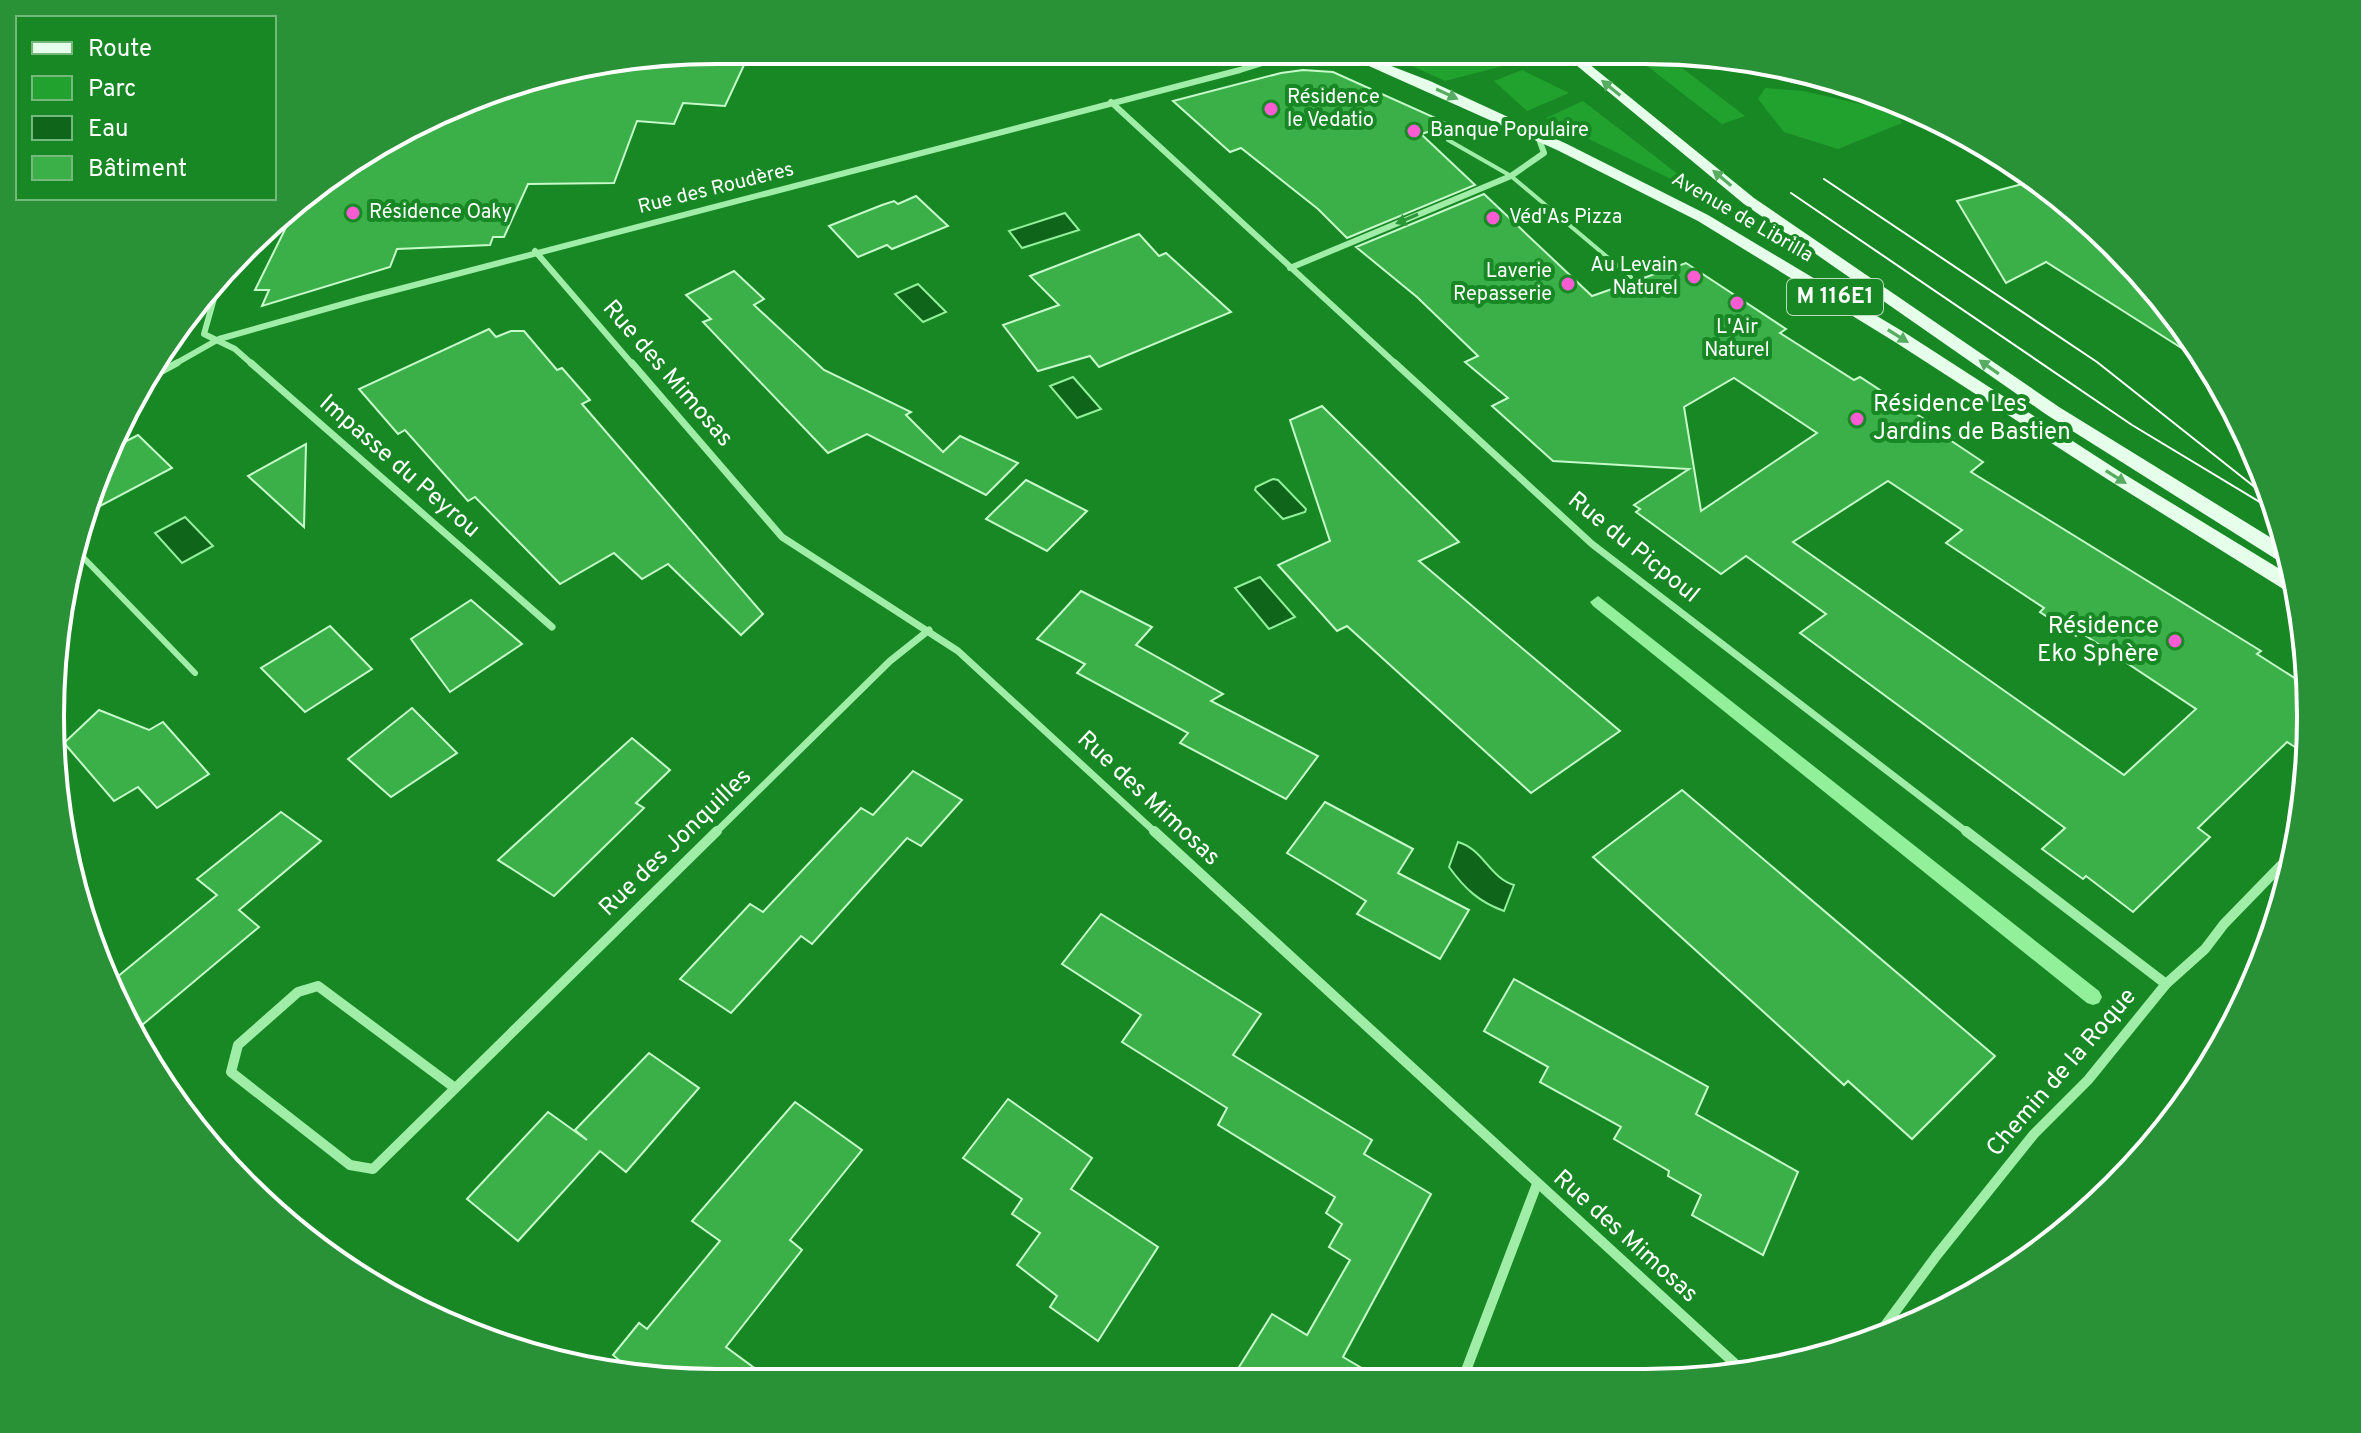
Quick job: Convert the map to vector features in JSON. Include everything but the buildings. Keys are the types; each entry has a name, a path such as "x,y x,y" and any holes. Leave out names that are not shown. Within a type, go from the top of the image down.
{"main road":[{"name":"Avenue de Librilla","path":"1374,64 1538,136 1703,218 1901,338 2113,475 2282,579"},
{"name":"Avenue de Librilla","path":"1581,64 1749,201 2053,411 2275,549"}],"street":[{"name":"Rue des Roudères","path":"164,370 219,339 535,251 1259,64"},
{"name":"Rue du Picpoul","path":"1111,102 1592,544 2166,984"},
{"path":"1290,268 1511,176 1544,153 1538,136"},
{"name":"Rue des Mimosas","path":"535,251 782,537 958,651 1733,1362"},
{"path":"213,302 204,334 219,339"},
{"name":"Impasse du Peyrou","path":"219,339 235,349 552,627"},
{"name":"Rue des Jonquilles","path":"455,1088 318,986 298,992 238,1045 231,1072 350,1165 373,1169 890,661 929,630"},
{"name":"Chemin de la Roque","path":"1889,1321 2001,1172 2088,1080 2166,984 2205,949 2224,924 2279,868"},
{"path":"1467,1369 1537,1184"}],"lane":[{"path":"1448,140 1511,176 1631,277"},
{"path":"84,558 195,673"}],"green space":[{"path":"1418,64 1510,64 1445,81 1412,66"},
{"path":"1645,64 1678,65 1745,116 1722,124"},
{"path":"1522,70 1569,93 1527,111 1494,81"},
{"path":"1765,88 1803,91 1878,108 1898,116 1902,123 1838,149 1784,132 1758,99"},
{"path":"1583,101 1683,178 1679,183 1546,118"}],"water":[{"path":"1065,213 1079,230 1022,248 1009,231"},
{"path":"918,284 946,312 923,322 895,294"},
{"path":"1073,377 1101,409 1077,418 1050,386"},
{"path":"1273,479 1278,480 1306,509 1305,512 1283,519 1255,490"},
{"path":"185,517 213,546 182,563 155,533"},
{"path":"1260,577 1295,617 1269,629 1235,588"},
{"path":"1458,842 1474,851 1499,876 1514,885 1504,911 1473,894 1449,867"}],"waterway":[{"path":"1598,602 2093,997"}],"tram line":[{"path":"1824,179 2097,362 2254,487"},
{"path":"1791,193 2132,425 2260,502"}],"place":[{"name":"Résidence le Vedatio","path":"1271,109"},
{"name":"Banque Populaire","path":"1414,131"},
{"name":"Résidence Oaky","path":"353,213"},
{"name":"Véd'As Pizza","path":"1493,218"},
{"name":"Au Levain Naturel","path":"1694,277"},
{"name":"Laverie Repasserie","path":"1568,284"},
{"name":"L'Air Naturel","path":"1737,303"},
{"name":"Résidence Les Jardins de Bastien","path":"1857,419"},
{"name":"Résidence Eko Sphère","path":"2175,641"}]}
